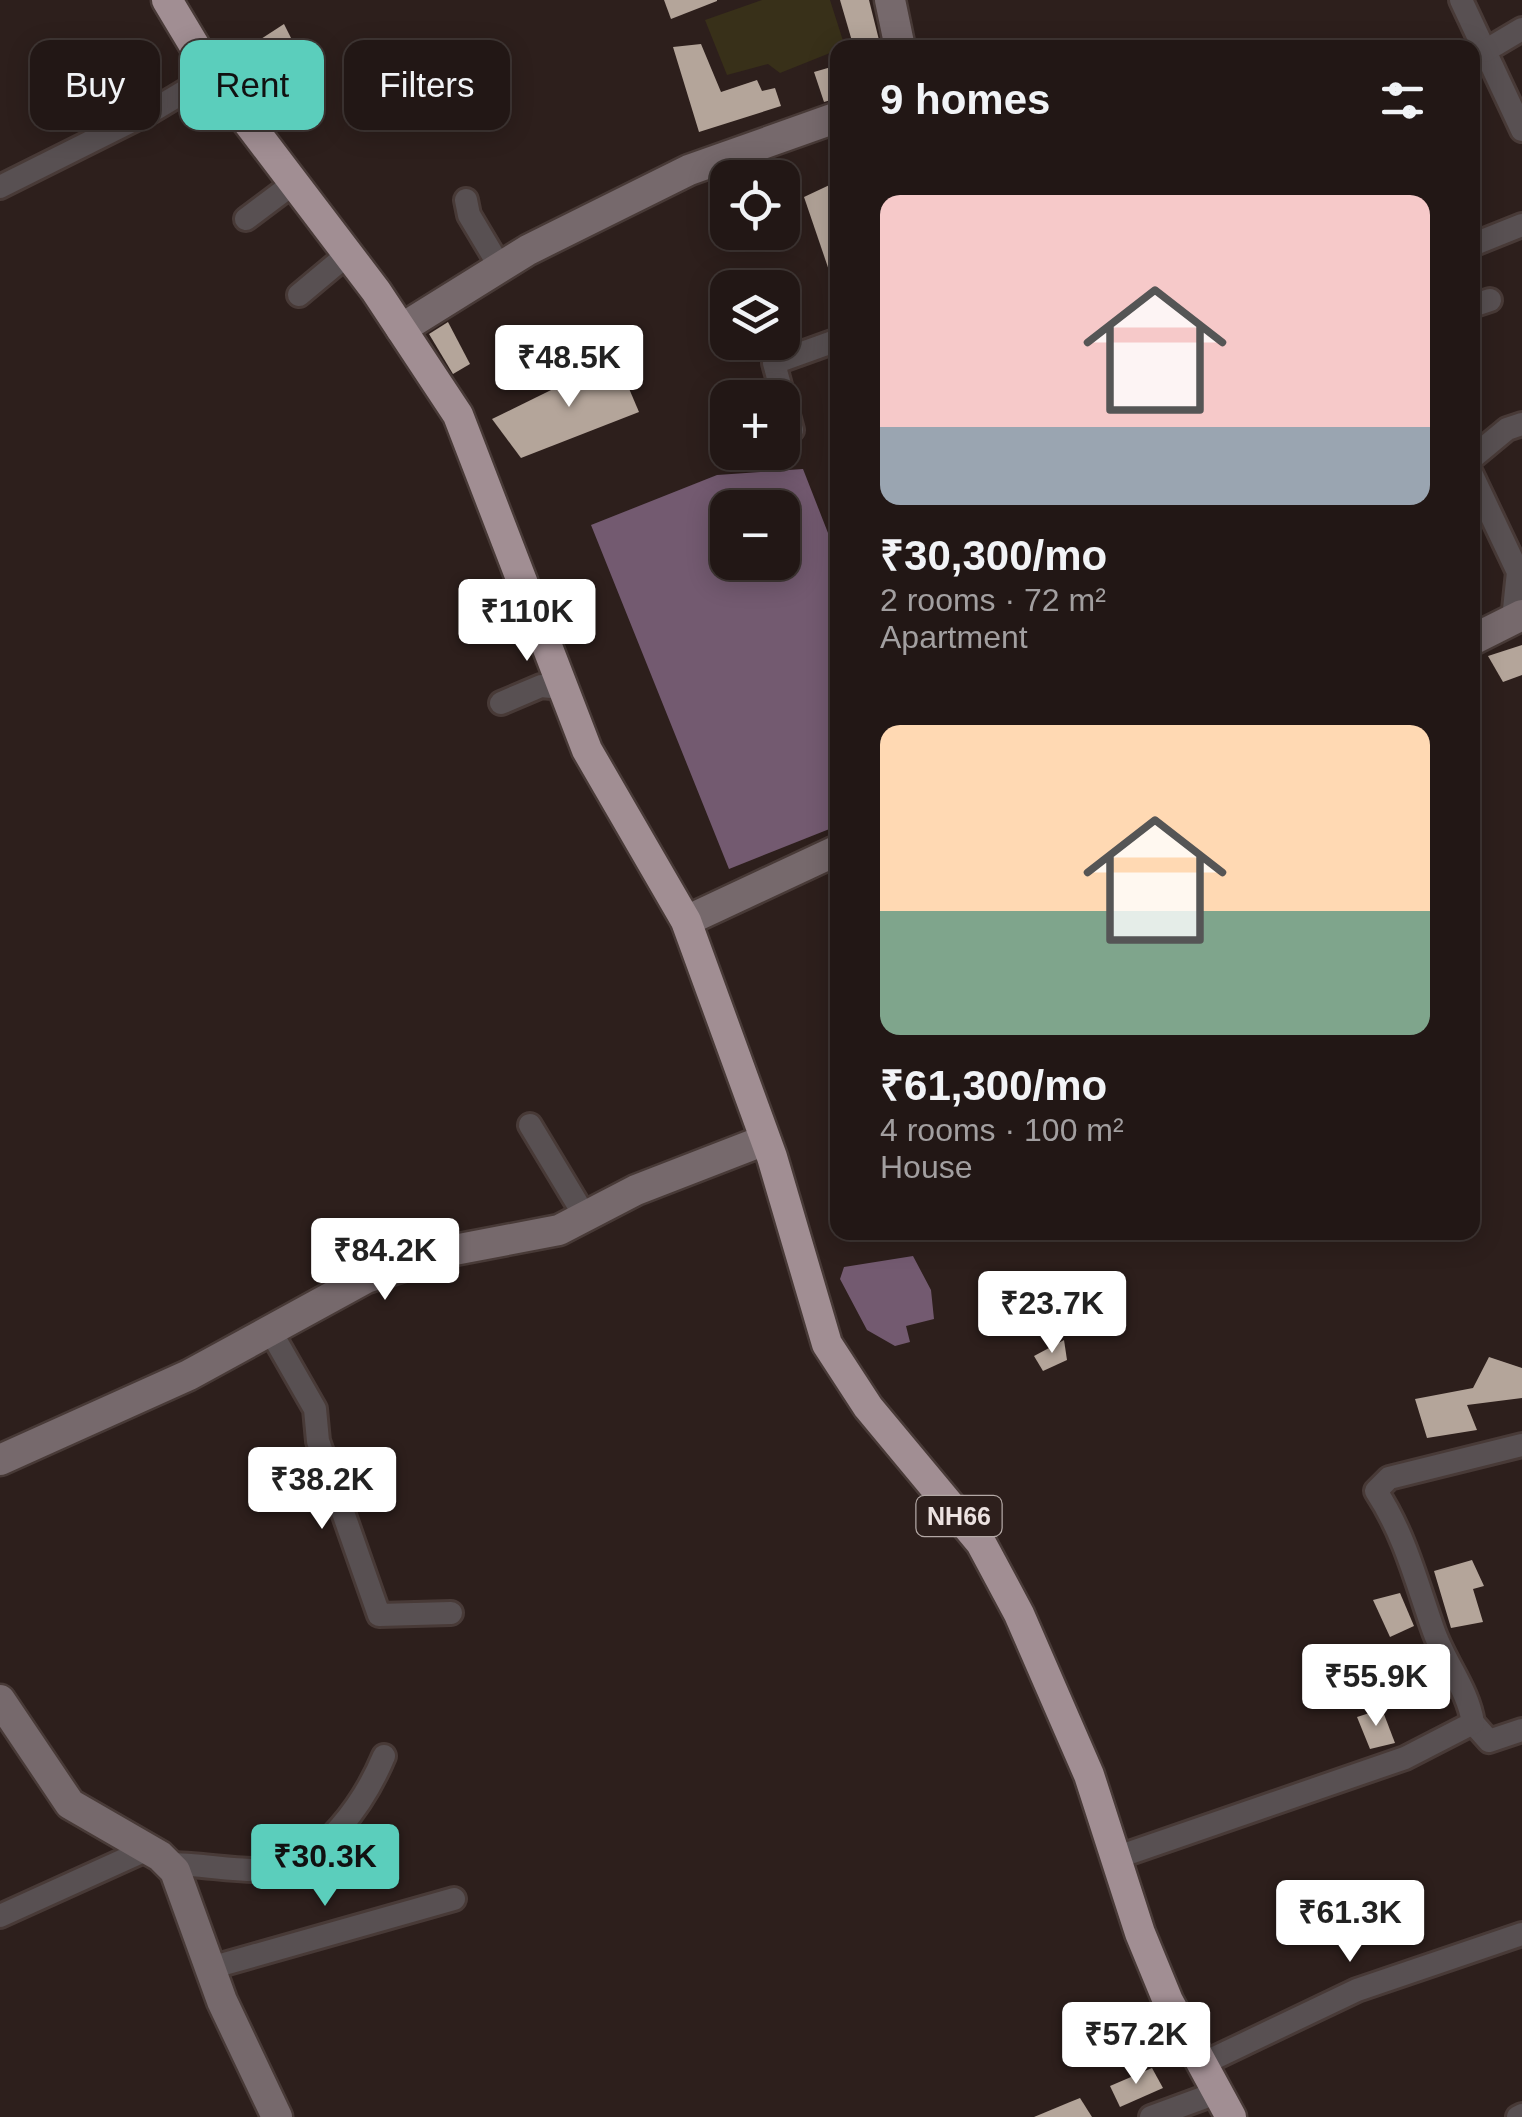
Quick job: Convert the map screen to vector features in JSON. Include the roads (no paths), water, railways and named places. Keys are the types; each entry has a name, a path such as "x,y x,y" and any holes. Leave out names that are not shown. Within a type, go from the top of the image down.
{"highway":[{"name":"NH66","path":"168,0 191,40"},
{"name":"NH66","path":"254,130 348,254 458,415 587,750 686,921 765,1140 828,1344 868,1407 981,1543 1018,1614 1089,1774 1115,1858 1168,2001 1225,2104"}],"street":[{"path":"890,0 898,40"},
{"path":"1461,0 1480,40"},
{"path":"1485,51 1522,29"},
{"path":"1480,40 1522,130"},
{"path":"0,187 180,94"},
{"path":"401,328 500,267 689,170 830,120"},
{"path":"246,219 294,183"},
{"path":"466,200 469,215 500,267"},
{"path":"1480,242 1522,226"},
{"path":"299,295 348,254"},
{"path":"779,380 774,363 830,343"},
{"path":"1480,452 1508,429 1522,424"},
{"path":"1480,492 1518,572 1518,617 1480,636"},
{"path":"501,704 541,686 563,688"},
{"path":"686,921 830,854"},
{"path":"530,1125 586,1218"},
{"path":"0,1460 189,1375 366,1278 449,1251 559,1230 636,1190 765,1140"},
{"path":"271,1332 315,1409 318,1441 379,1615 451,1613"},
{"path":"1522,1445 1389,1478 1376,1491 1418,1574 1433,1632 1463,1690 1473,1724 1489,1741 1522,1730"},
{"path":"0,1700 70,1804 175,1871 210,1968 277,2117"},
{"path":"1115,1858 1405,1758 1473,1724"},
{"path":"0,1916 158,1857 275,1870 299,1861 345,1820 372,1784 384,1756"},
{"path":"210,1968 454,1899"},
{"path":"1204,2064 1357,1990 1522,1934"},
{"path":"1152,2117 1225,2104"}]}
